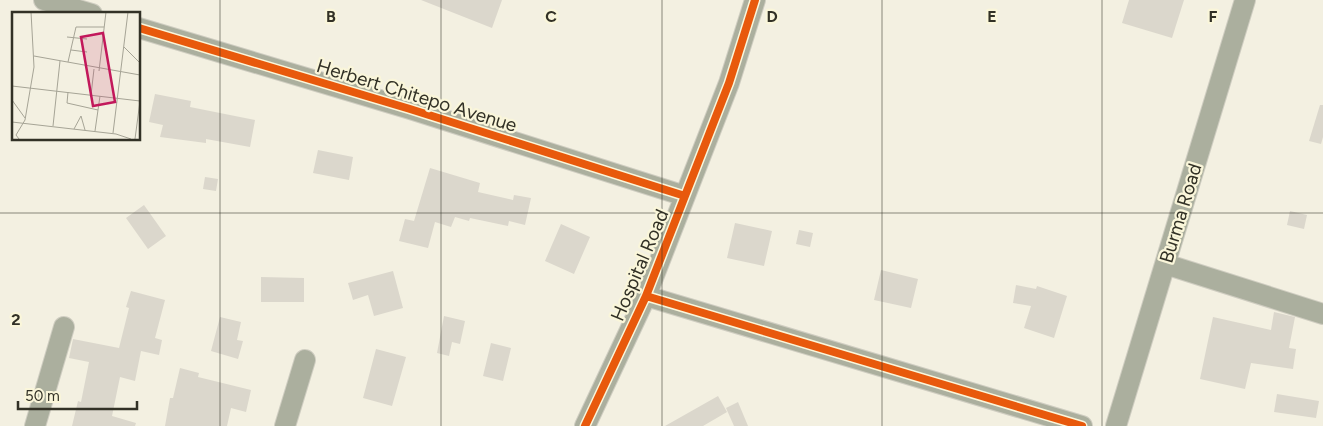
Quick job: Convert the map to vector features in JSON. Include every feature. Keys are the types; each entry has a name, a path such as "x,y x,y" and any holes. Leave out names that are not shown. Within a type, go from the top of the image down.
{"street":[{"path":"44,0 85,12"},
{"name":"Hospital Road","path":"585,426 646,296 686,196 729,82 755,0"},
{"name":"Burma Road","path":"1116,426 1245,0"},
{"name":"Herbert Chitepo Avenue","path":"140,28 410,109 686,196"},
{"path":"1165,264 1323,314"},
{"path":"646,296 1082,426"},
{"path":"35,426 64,327"},
{"path":"285,426 304,360"}],"building":[{"path":"421,0 502,0 492,28"},
{"path":"1129,0 1184,0 1172,38 1122,23"},
{"path":"155,94 191,101 190,107 255,120 250,147 206,139 206,143 160,137 163,125 149,122"},
{"path":"1320,105 1323,105 1323,137 1321,144 1309,141"},
{"path":"318,150 353,157 349,180 313,173"},
{"path":"430,168 480,183 478,192 513,200 514,195 531,198 525,225 509,221 508,226 470,218 469,221 455,217 451,227 435,222 428,248 399,241 405,219 414,221"},
{"path":"205,177 218,179 216,191 203,189"},
{"path":"144,205 166,236 148,249 126,218"},
{"path":"1290,211 1307,215 1304,229 1287,225"},
{"path":"735,223 772,231 764,266 727,258"},
{"path":"561,224 590,237 574,274 545,261"},
{"path":"799,230 813,233 810,247 796,244"},
{"path":"881,270 918,279 911,308 874,300"},
{"path":"393,271 403,308 374,316 368,295 353,300 348,283"},
{"path":"261,277 304,278 304,302 261,302"},
{"path":"1016,285 1036,289 1037,286 1067,296 1054,338 1024,328 1031,306 1013,303"},
{"path":"131,291 165,300 155,338 162,340 159,355 141,351 135,381 120,377 112,416 136,423 135,426 72,426 78,401 81,402 89,362 69,358 73,339 119,348 129,308 126,307"},
{"path":"1274,312 1295,317 1289,348 1296,349 1293,369 1251,363 1245,389 1200,379 1213,317 1271,330"},
{"path":"444,316 465,321 460,344 452,342 449,356 437,353"},
{"path":"220,317 241,322 237,340 243,341 238,359 211,351"},
{"path":"491,343 511,348 503,381 483,376"},
{"path":"376,349 406,357 392,406 363,398"},
{"path":"180,368 199,373 198,377 251,390 246,412 231,408 227,426 165,426 170,398 173,398"},
{"path":"1277,394 1319,401 1316,418 1274,412"},
{"path":"718,396 727,412 703,426 665,426"},
{"path":"738,402 748,426 734,426 726,408"}],"cycle path":[{"path":"585,426 646,296 729,83 755,0"},
{"path":"140,28 410,109 685,196"},
{"path":"646,296 1082,426"}]}
